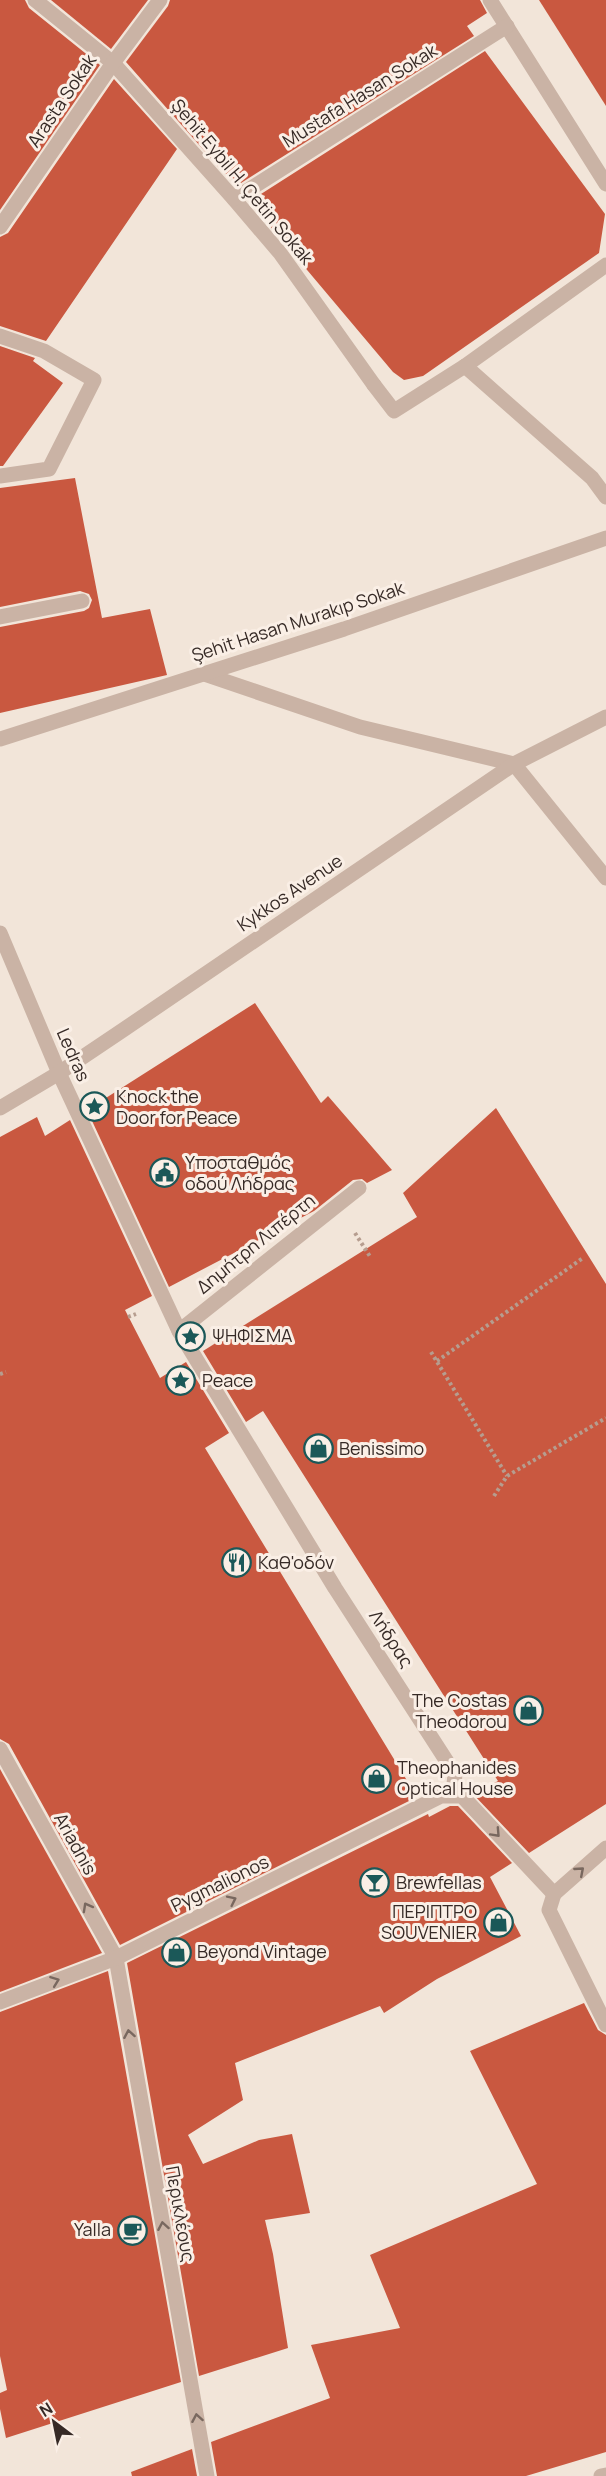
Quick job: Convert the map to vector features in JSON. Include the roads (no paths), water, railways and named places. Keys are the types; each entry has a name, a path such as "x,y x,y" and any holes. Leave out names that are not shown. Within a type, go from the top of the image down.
{"street":[{"name":"Şehit Eybil H. Çetin Sokak","path":"35,0 113,63 234,199 280,253 394,411 465,366"},
{"name":"Arasta Sokak","path":"0,227 113,63 160,0"},
{"path":"490,0 606,184"},
{"name":"Mustafa Hasan Sokak","path":"234,199 507,26"},
{"path":"606,265 465,366 592,478 606,497"},
{"path":"0,336 44,351 94,380 49,469 0,476"},
{"name":"Şehit Hasan Murakıp Sokak","path":"0,739 344,629 606,538"},
{"path":"0,617 82,601"},
{"path":"204,674 360,727 513,764 606,878"},
{"name":"Kykkos Avenue","path":"0,1108 59,1073 513,764 606,717"},
{"name":"Ledras","path":"0,933 59,1073 146,1255"},
{"name":"Δημήτρη Λιπέρτη","path":"179,1331 358,1188"},
{"name":"Λήδρας","path":"146,1255 179,1331 335,1588 455,1774 453,1795"},
{"name":"Ariadnis","path":"0,1749 116,1958"},
{"path":"453,1795 462,1796 554,1894"},
{"name":"Pygmalionos","path":"0,2002 116,1958 441,1796 453,1795"},
{"path":"604,2018 549,1910 554,1894 606,1848"},
{"name":"Περικλέους","path":"116,1958 207,2476"},
{"path":"602,2476 606,2475"}],"place":[{"name":"Knock the Door for Peace","path":"95,1107"},
{"name":"Υποσταθμός οδού Λήδρας","path":"164,1173"},
{"name":"ΨΗΦΙΣΜΑ","path":"191,1336"},
{"name":"Peace","path":"181,1381"},
{"name":"Benissimo","path":"318,1449"},
{"name":"Καθ'οδόν","path":"237,1563"},
{"name":"The Costas Theodorou","path":"528,1711"},
{"name":"Theophanides Optical House","path":"376,1778"},
{"name":"Brewfellas","path":"375,1883"},
{"name":"ΠΕΡΙΠΤΡΟ SOUVENIER","path":"498,1922"},
{"name":"Beyond Vintage","path":"176,1952"},
{"name":"Yalla","path":"132,2230"}]}
